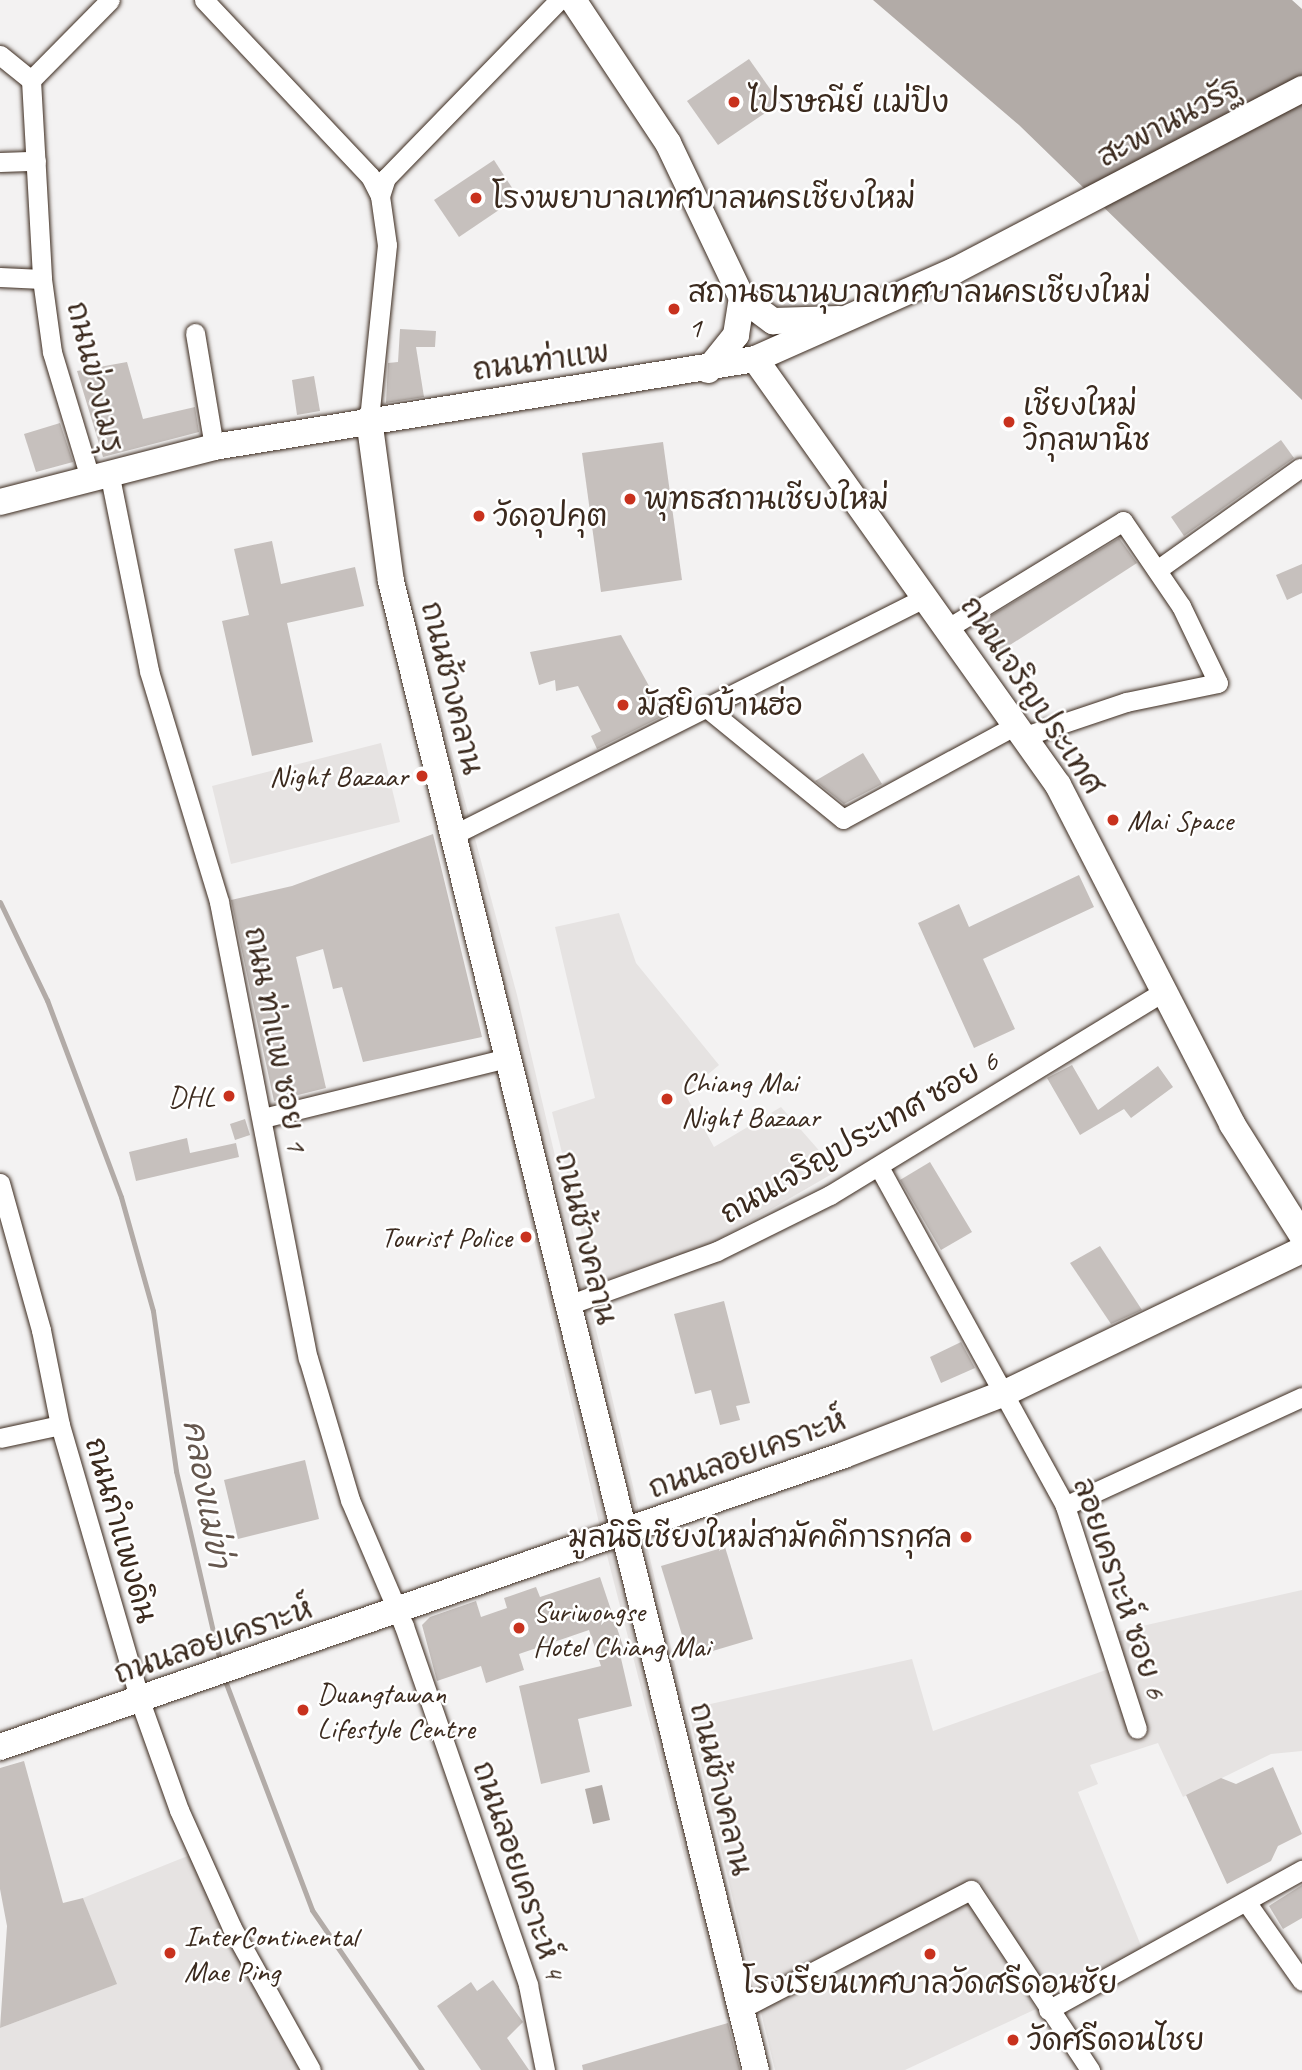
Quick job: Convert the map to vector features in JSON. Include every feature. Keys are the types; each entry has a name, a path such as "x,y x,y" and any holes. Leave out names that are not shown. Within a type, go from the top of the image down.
{"street":[{"path":"0,55 32,80 110,0"},
{"path":"204,0 379,183 387,245 369,419"},
{"path":"379,183 559,0"},
{"path":"573,0 668,143 742,298 761,316 786,323 851,318"},
{"name":"ถนนข่วงเมรุ","path":"32,80 42,279 52,352 100,475"},
{"name":"สะพานนวรัฐ","path":"1066,213 1302,89"},
{"path":"0,162 36,161"},
{"name":"ถนนท่าแพ","path":"0,502 214,447 369,419 708,370 755,359 851,318 1066,213"},
{"path":"0,277 42,279"},
{"path":"708,370 736,335 742,298"},
{"path":"195,333 214,447"},
{"name":"ถนนเจริญประเทศ","path":"755,359 1058,785 1166,990 1232,1124 1302,1235"},
{"name":"ถนนช้างคลาน","path":"369,419 391,581 756,2070"},
{"path":"1157,570 1300,468"},
{"name":"ถนน ท่าแพ ซอย 1","path":"100,475 149,671 219,902 308,1358 349,1500 399,1612"},
{"path":"708,709 843,818 1021,730 1126,702 1218,683 1208,652 1123,521 948,628"},
{"path":"453,835 926,597"},
{"name":"ถนนเจริญประเทศ ซอย 6","path":"568,1305 717,1251 879,1167 1166,990"},
{"path":"262,1118 508,1058"},
{"name":"ลอยเคราะห์ ซอย 6","path":"879,1167 1007,1392 1065,1506 1116,1674 1137,1729"},
{"name":"ถนนกำแพงดิน","path":"0,1183 60,1425 140,1701 179,1810 232,1928 311,2070"},
{"name":"ถนนลอยเคราะห์","path":"0,1747 624,1534 1007,1392 1302,1250"},
{"path":"1065,1506 1302,1397"},
{"path":"0,1438 60,1425"},
{"name":"ถนนลอยเคราะห์ 4","path":"399,1612 528,1985 545,2070"},
{"path":"1048,2010 1247,1903 1302,1870"},
{"path":"741,2009 971,1890 1090,2070"},
{"path":"1247,1903 1302,1980"}],"shaded area":[{"path":"873,0 1292,0 1302,9 1302,400 1019,125"},
{"path":"408,589 517,995 758,2016 726,2019 601,1532 386,593"},
{"path":"381,743 400,822 231,864 212,786"},
{"path":"619,913 636,963 719,1065 685,1094 714,1147 781,1107 837,1171 711,1244 594,1284 552,1112 595,1098 555,927"},
{"path":"1302,1590 1302,1751 1271,1754 1183,1797 1158,1743 1090,1765 1098,1784 1078,1792 1142,1948 1053,2001 980,1881 756,1997 688,1709 912,1659 933,1731 1123,1664 1111,1633"},
{"path":"602,1785 610,1820 593,1824 585,1789"},
{"name":"InterContinental Mae Ping","path":"190,1855 300,2070 0,2070 0,2028 116,1984 83,1898"},
{"name":"โรงเรียนเทศบาลวัดศรีดอนชัย","path":"971,1901 1036,2009 905,2070 775,2070 759,2004"}],"building":[{"name":"ไปรษณีย์ แม่ปิง","path":"749,59 780,103 718,145 687,101"},
{"name":"โรงพยาบาลเทศบาลนครเชียงใหม่","path":"494,160 518,197 459,237 434,200"},
{"path":"400,329 436,331 435,347 416,347 424,397 386,403 388,363 398,362"},
{"path":"127,362 143,419 195,407 199,432 103,457 77,371"},
{"path":"314,376 320,411 297,415 292,380"},
{"path":"60,423 73,462 36,472 24,434"},
{"path":"1281,440 1294,458 1184,536 1171,517"},
{"name":"พุทธสถานเชียงใหม่","path":"663,442 682,580 601,592 582,453"},
{"path":"1119,538 1137,563 993,656 974,626"},
{"path":"272,541 281,584 355,567 364,606 287,623 313,742 252,756 222,621 249,615 234,549"},
{"path":"1302,564 1302,593 1287,600 1276,575"},
{"name":"มัสยิดบ้านฮ่อ","path":"621,635 665,715 597,749 591,736 601,731 578,686 556,691 555,680 539,685 530,652"},
{"path":"863,753 882,784 844,804 815,781"},
{"path":"433,834 482,1037 363,1062 342,987 333,989 323,949 296,957 326,1088 274,1101 231,900 292,886"},
{"path":"1079,875 1094,907 983,959 1015,1029 974,1048 918,923 959,904 969,927"},
{"path":"1072,1065 1098,1110 1158,1066 1173,1087 1131,1118 1124,1109 1080,1135 1047,1078"},
{"path":"245,1119 250,1135 235,1140 230,1124"},
{"path":"187,1138 190,1153 236,1143 239,1157 136,1181 129,1152"},
{"path":"930,1162 972,1232 941,1250 900,1180"},
{"path":"1100,1246 1142,1310 1111,1324 1070,1263"},
{"path":"724,1301 750,1403 736,1406 740,1420 720,1425 711,1390 695,1394 674,1314"},
{"path":"961,1342 975,1368 941,1383 930,1357"},
{"path":"305,1460 319,1519 238,1539 224,1480"},
{"path":"725,1547 753,1639 689,1658 661,1566"},
{"path":"600,1577 625,1652 620,1654 632,1706 578,1719 590,1772 541,1784 519,1686 601,1666 589,1630 519,1654 524,1670 486,1683 481,1666 437,1681 422,1625 430,1617 476,1601 481,1617 507,1608 504,1598 536,1587 540,1597"},
{"path":"24,1761 63,1903 83,1898 117,1984 0,2028 7,1926 0,1889 0,1768"},
{"path":"1273,1767 1302,1834 1278,1846 1271,1861 1227,1884 1186,1795 1221,1778 1236,1784"},
{"path":"1302,1885 1302,1918 1283,1929 1269,1906"},
{"path":"493,1980 523,2022 507,2038 529,2070 481,2070 437,2006 471,1982 477,1991"},
{"path":"728,2023 740,2070 583,2070 582,2065"}],"waterway":[{"name":"คลองแม่ข่า","path":"0,902 47,1000 121,1197 153,1311 176,1471 220,1662"},
{"name":"คลองแม่ข่า","path":"224,1678 312,1910 422,2070"}],"place":[{"name":"ไปรษณีย์ แม่ปิง","path":"734,102"},
{"name":"โรงพยาบาลเทศบาลนครเชียงใหม่","path":"476,198"},
{"name":"สถานธนานุบาลเทศบาลนครเชียงใหม่ 1","path":"674,309"},
{"name":"เชียงใหม่ วิกุลพานิช","path":"1009,422"},
{"name":"พุทธสถานเชียงใหม่","path":"630,499"},
{"name":"วัดอุปคุต","path":"479,516"},
{"name":"มัสยิดบ้านฮ่อ","path":"623,705"},
{"name":"Night Bazaar","path":"422,776"},
{"name":"Mai Space","path":"1113,820"},
{"name":"DHL","path":"229,1096"},
{"name":"Chiang Mai Night Bazaar","path":"667,1099"},
{"name":"Tourist Police","path":"526,1237"},
{"name":"มูลนิธิเชียงใหม่สามัคคีการกุศล","path":"966,1537"},
{"name":"Suriwongse Hotel Chiang Mai","path":"519,1628"},
{"name":"Duangtawan Lifestyle Centre","path":"303,1710"},
{"name":"InterContinental Mae Ping","path":"170,1953"},
{"name":"โรงเรียนเทศบาลวัดศรีดอนชัย","path":"930,1954"},
{"name":"วัดศรีดอนไชย","path":"1013,2040"}]}
